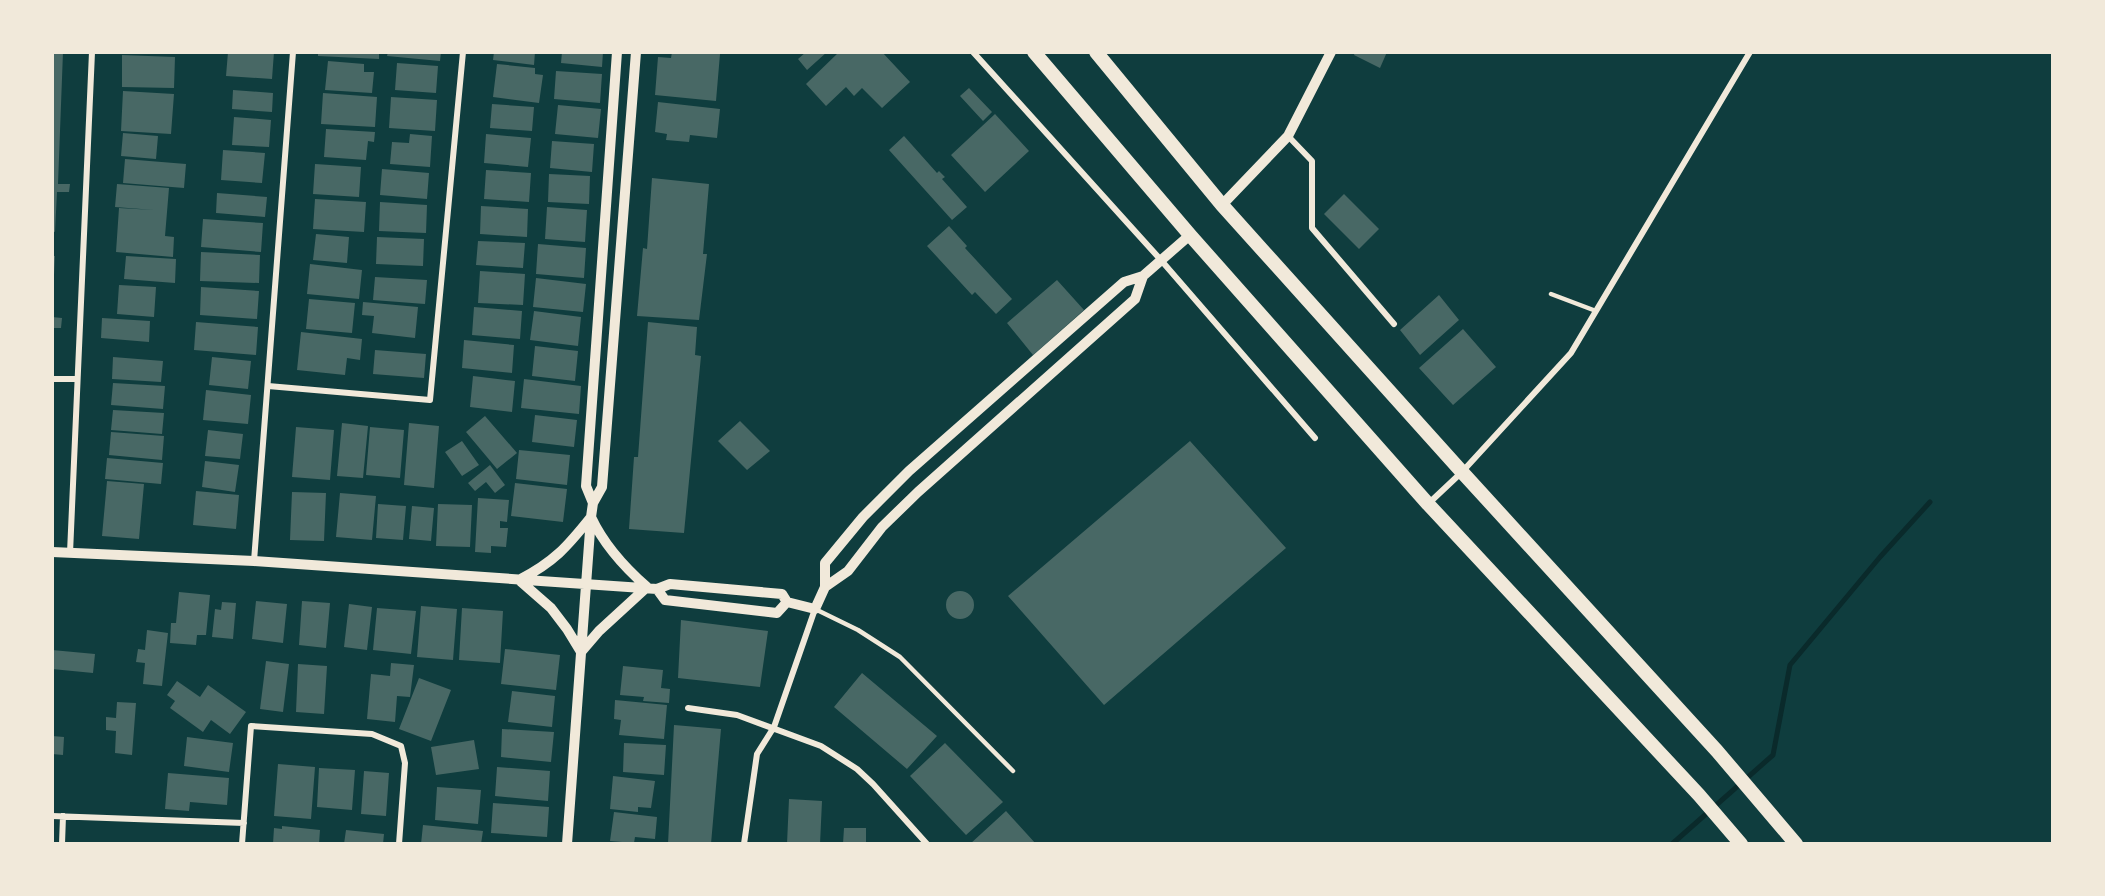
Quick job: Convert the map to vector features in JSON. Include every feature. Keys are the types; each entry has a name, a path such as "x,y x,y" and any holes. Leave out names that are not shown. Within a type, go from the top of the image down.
{"main road":[{"path":"1034,52 1190,235 1428,504 1741,843"},
{"path":"1095,52 1222,205 1717,751 1796,843"}],"street":[{"path":"70,553 92,52"},
{"path":"254,561 294,52"},
{"path":"268,386 430,400 463,52"},
{"path":"593,503 586,486 617,52"},
{"path":"567,843 591,517 593,503 602,487 636,52"},
{"path":"973,52 1160,259 1315,438"},
{"path":"1222,205 1288,136 1331,52"},
{"path":"1428,504 1462,472 1571,353 1750,52"},
{"path":"1288,136 1312,161 1312,228 1394,324"},
{"path":"825,588 848,571 882,527 948,465 1135,299 1143,276 1190,235"},
{"path":"744,843 757,754 774,727 815,609 825,588 825,563 863,517 934,449 1124,282 1143,276"},
{"path":"1082,319 1096,334"},
{"path":"1030,365 1044,379"},
{"path":"52,379 76,380"},
{"path":"934,449 948,465"},
{"path":"519,580 542,568 559,555 591,517"},
{"path":"591,517 598,533 625,568 666,600 777,614 787,603"},
{"path":"52,552 254,561 652,588 670,584 697,585 782,594 787,603 815,609"},
{"path":"519,580 551,608 567,628 581,652"},
{"path":"695,604 697,585"},
{"path":"581,652 599,631 652,588"},
{"path":"688,708 736,715 821,746 857,770 873,784 927,843"},
{"path":"242,843 251,726 372,734 401,746 405,763 399,843"},
{"path":"52,816 244,823"},
{"path":"62,843 63,816"}],"lane":[{"path":"1551,294 1596,311"},
{"path":"815,609 858,630 900,657 1013,771"}],"building":[{"path":"52,52 63,52 58,184 70,184 69,192 57,192 55,232 52,231"},
{"path":"228,52 274,52 272,79 226,76"},
{"path":"318,52 379,52 379,59 318,56"},
{"path":"388,52 441,52 440,61 387,56"},
{"path":"494,52 535,52 534,65 493,60"},
{"path":"562,52 603,52 602,67 561,63"},
{"path":"672,52 720,54 716,101 655,95 658,57 671,58"},
{"path":"806,52 827,52 807,70 798,59"},
{"path":"839,52 882,52 910,82 882,108 862,88 854,96 846,87 826,106 806,84"},
{"path":"1355,52 1387,52 1380,68 1354,55"},
{"path":"122,55 175,57 174,88 122,87"},
{"path":"328,61 364,64 364,72 374,72 372,93 325,90"},
{"path":"397,63 438,66 436,93 395,90"},
{"path":"497,64 535,68 535,74 543,75 539,103 493,97"},
{"path":"556,71 602,74 600,103 554,99"},
{"path":"969,88 992,112 983,121 960,96"},
{"path":"233,90 273,93 272,112 232,109"},
{"path":"123,91 174,94 171,134 121,131"},
{"path":"323,93 377,97 375,127 321,124"},
{"path":"391,97 437,100 435,131 389,128"},
{"path":"658,102 720,109 717,138 690,135 689,142 666,140 667,134 655,132"},
{"path":"492,104 534,107 532,131 490,128"},
{"path":"558,105 601,109 598,138 555,134"},
{"path":"995,114 1029,151 985,192 951,155"},
{"path":"234,117 271,120 269,147 232,145"},
{"path":"326,129 375,132 374,142 368,141 366,160 324,157"},
{"path":"123,133 158,136 156,159 121,156"},
{"path":"410,134 432,136 430,167 390,164 392,142 409,143"},
{"path":"486,134 531,138 528,167 484,163"},
{"path":"904,136 937,173 939,171 945,177 942,179 967,207 952,220 889,150"},
{"path":"552,141 594,144 592,172 550,168"},
{"path":"223,150 265,153 262,183 221,180"},
{"path":"125,159 186,164 184,188 123,183"},
{"path":"315,164 361,167 359,197 313,194"},
{"path":"382,169 429,173 427,199 380,195"},
{"path":"486,170 531,173 529,202 484,199"},
{"path":"549,174 590,176 589,204 548,202"},
{"path":"652,178 709,184 703,254 707,254 699,320 637,316 643,248 647,249"},
{"path":"117,184 169,188 165,236 174,237 173,257 116,252 119,208 154,210 115,207"},
{"path":"217,193 267,197 265,217 216,213"},
{"path":"1344,194 1379,229 1359,249 1324,214"},
{"path":"315,199 366,202 364,232 313,229"},
{"path":"380,202 427,205 426,233 379,231"},
{"path":"481,206 528,209 527,237 480,234"},
{"path":"547,207 587,210 585,242 545,239"},
{"path":"203,219 263,223 261,252 201,247"},
{"path":"949,226 967,246 965,248 1012,299 996,314 975,292 972,295 927,246"},
{"path":"316,234 349,237 347,263 313,260"},
{"path":"377,237 424,239 423,266 376,264"},
{"path":"478,241 525,243 523,268 476,265"},
{"path":"538,244 586,248 584,278 536,274"},
{"path":"201,252 260,255 259,283 200,281"},
{"path":"52,256 55,256 54,275 52,275"},
{"path":"126,256 176,259 175,283 124,279"},
{"path":"310,264 362,270 359,299 307,294"},
{"path":"480,271 525,274 523,305 478,303"},
{"path":"375,277 427,280 425,304 373,300"},
{"path":"536,278 586,284 583,312 533,307"},
{"path":"1057,280 1084,310 1033,355 1007,323"},
{"path":"119,285 156,287 154,317 117,314"},
{"path":"201,287 259,291 257,319 200,315"},
{"path":"1439,295 1459,320 1420,355 1400,330"},
{"path":"309,299 355,303 352,333 306,329"},
{"path":"363,302 418,307 415,338 372,333 374,316 362,315"},
{"path":"474,307 522,311 520,339 472,335"},
{"path":"534,311 581,317 578,346 530,340"},
{"path":"52,317 62,318 61,328 52,328"},
{"path":"102,318 150,321 149,342 101,338"},
{"path":"196,322 258,327 256,355 194,350"},
{"path":"648,322 697,327 695,355 701,356 684,533 629,529 634,457 638,457"},
{"path":"1463,329 1496,367 1453,405 1419,368"},
{"path":"301,332 362,339 360,360 347,358 345,375 297,370"},
{"path":"464,340 514,345 512,373 462,368"},
{"path":"535,346 578,351 575,381 532,376"},
{"path":"375,350 426,354 424,378 373,374"},
{"path":"113,357 163,361 161,382 112,379"},
{"path":"212,357 251,361 248,389 209,385"},
{"path":"473,376 515,381 512,412 470,407"},
{"path":"524,379 581,386 579,414 521,408"},
{"path":"113,383 165,386 163,409 111,405"},
{"path":"206,390 251,395 248,424 203,420"},
{"path":"113,410 164,413 162,434 111,430"},
{"path":"535,415 577,420 574,447 532,442"},
{"path":"485,416 517,453 497,469 466,432"},
{"path":"740,421 770,451 747,470 718,441"},
{"path":"342,423 368,426 363,478 337,476"},
{"path":"409,423 439,426 434,488 404,485"},
{"path":"296,427 334,430 330,480 292,477"},
{"path":"370,427 404,430 400,478 366,475"},
{"path":"208,430 243,434 240,459 205,456"},
{"path":"111,432 164,436 162,460 109,455"},
{"path":"462,441 479,465 462,476 445,452"},
{"path":"1190,441 1286,548 1104,705 1008,596"},
{"path":"519,450 570,455 567,485 516,479"},
{"path":"107,458 163,463 161,484 105,479"},
{"path":"205,461 239,465 235,492 202,487"},
{"path":"490,465 505,485 495,493 486,482 475,491 468,483"},
{"path":"107,481 144,484 139,539 102,536"},
{"path":"515,483 567,489 563,522 511,516"},
{"path":"196,491 239,495 236,529 193,525"},
{"path":"292,492 326,493 324,541 290,540"},
{"path":"340,493 376,496 372,540 336,537"},
{"path":"478,498 509,500 507,522 500,521 500,528 508,528 506,547 491,546 491,553 475,552"},
{"path":"378,504 406,506 403,540 376,538"},
{"path":"438,504 472,505 470,547 436,546"},
{"path":"412,506 434,508 431,541 409,539"},
{"path":"960,591 970,595 974,605 970,615 960,619 950,615 946,605 950,595"},
{"path":"179,592 210,595 206,635 197,635 196,645 170,643 171,623 176,623"},
{"path":"256,601 287,604 283,643 252,639"},
{"path":"302,601 330,603 326,648 299,645"},
{"path":"222,602 236,603 233,639 212,637 215,609 221,610"},
{"path":"349,604 372,607 367,650 344,647"},
{"path":"421,606 457,609 453,660 417,657"},
{"path":"377,608 416,611 411,654 373,650"},
{"path":"462,608 503,611 500,663 459,660"},
{"path":"681,620 768,631 760,687 678,678"},
{"path":"147,630 168,633 162,686 143,684 145,663 136,662 138,649 145,650"},
{"path":"505,649 560,655 556,690 501,684"},
{"path":"52,650 95,654 93,673 52,669"},
{"path":"266,661 289,664 283,712 260,709"},
{"path":"391,663 414,665 410,697 397,696 395,722 367,719 371,674 390,676"},
{"path":"298,664 327,666 324,714 296,712"},
{"path":"623,666 663,670 661,688 670,689 669,703 643,701 644,697 620,695"},
{"path":"862,673 937,736 907,769 834,707"},
{"path":"419,678 451,690 431,741 399,729"},
{"path":"177,681 200,697 208,685 246,712 230,734 211,720 203,732 170,708 175,701 167,695"},
{"path":"512,691 555,696 552,727 508,722"},
{"path":"615,700 667,705 664,739 619,735 621,720 614,719"},
{"path":"117,702 136,703 132,755 115,753 116,731 106,730 106,717 116,718"},
{"path":"674,725 721,729 711,844 668,844"},
{"path":"502,729 554,732 551,762 501,757"},
{"path":"52,736 64,737 63,755 52,754"},
{"path":"187,737 233,743 229,772 184,766"},
{"path":"474,740 479,769 436,775 431,747"},
{"path":"624,743 666,745 664,775 623,772"},
{"path":"945,743 1003,802 966,835 910,776"},
{"path":"278,764 315,767 311,819 274,816"},
{"path":"497,767 550,771 548,801 495,796"},
{"path":"319,768 355,770 352,810 317,807"},
{"path":"364,771 389,773 386,816 361,814"},
{"path":"168,773 229,778 227,805 190,802 189,811 165,809"},
{"path":"613,776 655,781 651,808 638,807 638,812 610,809"},
{"path":"437,787 481,790 478,824 435,820"},
{"path":"789,799 822,801 820,844 787,844"},
{"path":"493,803 549,807 547,837 491,833"},
{"path":"1006,811 1036,844 970,844"},
{"path":"614,812 657,817 655,839 635,837 634,843 610,841"},
{"path":"423,825 483,831 481,844 421,844"},
{"path":"282,826 320,830 319,844 273,844 274,828 282,829"},
{"path":"844,828 866,828 866,844 843,844"},
{"path":"346,830 384,834 383,844 344,844"}],"waterway":[{"path":"1672,844 1773,755 1790,665 1880,557 1930,502"}]}
